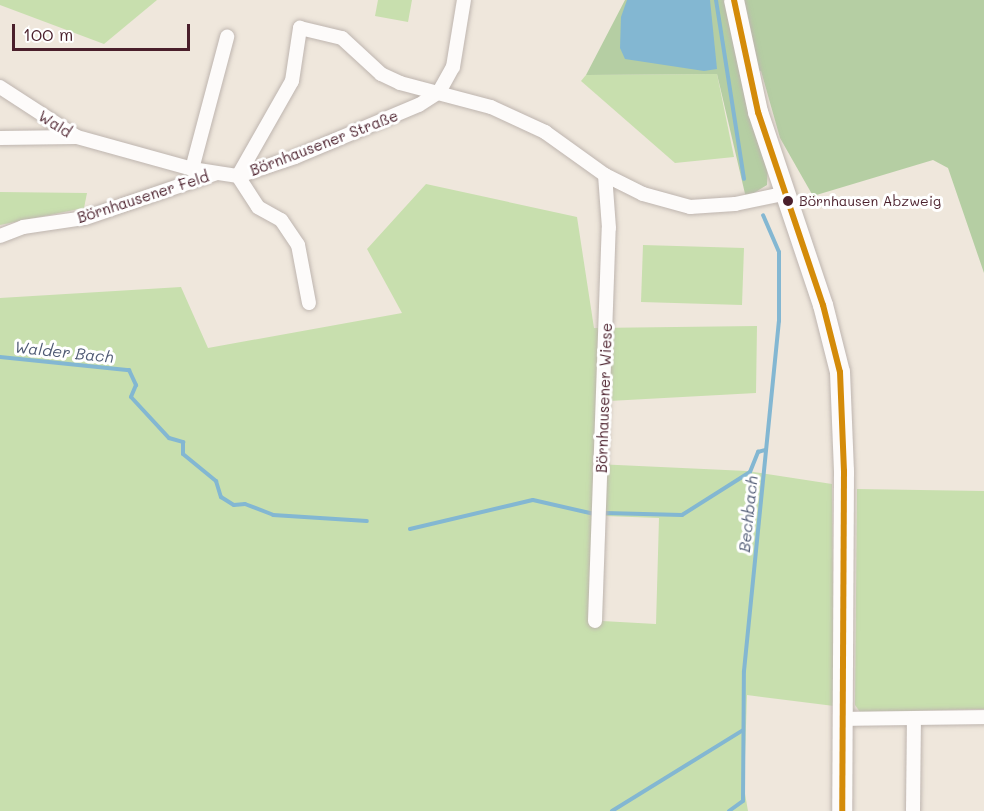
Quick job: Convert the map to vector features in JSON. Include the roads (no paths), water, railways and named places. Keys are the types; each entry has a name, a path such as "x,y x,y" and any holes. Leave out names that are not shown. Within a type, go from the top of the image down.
{"main road":[{"path":"734,0 758,112 787,193 840,372 844,471 842,811"}],"street":[{"path":"439,92 453,67 464,0"},
{"path":"309,303 298,245 281,220 258,207 238,176 292,81 300,28 342,38 381,74 400,83 491,107 545,132 605,175 643,194 690,207 735,204 787,193"},
{"path":"192,169 227,37"},
{"name":"Wald","path":"0,87 77,137"},
{"name":"Börnhausener Straße","path":"77,137 192,169 238,176 316,148 419,105 439,92"},
{"name":"Wald","path":"0,138 77,137"},
{"name":"Börnhausener Feld","path":"0,236 23,227 85,218 217,174"},
{"name":"Börnhausener Wiese","path":"595,621 609,228 605,175"},
{"path":"843,719 984,717"},
{"path":"913,811 914,718"}],"water":[{"path":"627,0 710,0 717,69 704,71 625,59 620,48 621,17"}],"waterway":[{"name":"Bechbach","path":"716,0 744,179"},
{"name":"Bechbach","path":"729,811 743,801 744,671 779,321 779,252 763,215"},
{"name":"Walder Bach","path":"0,357 129,370 136,385 131,397 169,438 183,442 183,454 216,481 221,497 234,505 245,504 273,515 367,521"},
{"name":"Walder Bach","path":"605,513 682,515 750,472 758,452 765,450"},
{"name":"Walder Bach","path":"410,529 533,500 594,514"},
{"path":"612,811 743,730"}],"place":[{"name":"Börnhausen Abzweig","path":"788,201"}]}
